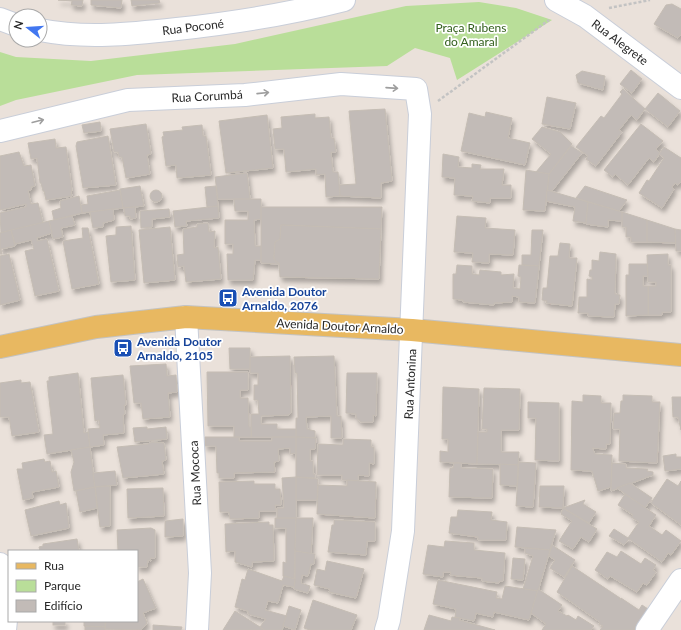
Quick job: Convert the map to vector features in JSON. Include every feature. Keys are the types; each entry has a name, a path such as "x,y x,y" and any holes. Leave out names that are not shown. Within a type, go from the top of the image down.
{"main road":[{"name":"Avenida Doutor Arnaldo","path":"0,347 96,327 186,317 412,330 681,355"}],"street":[{"name":"Rua Poconé","path":"48,31 98,36 141,33 274,16 344,0"},
{"name":"Rua Alegrete","path":"570,7 681,88"},
{"name":"Rua Corumbá","path":"0,131 128,100 245,95 341,84 416,90"},
{"name":"Rua Antonina","path":"386,630 404,531 420,114 416,90"},
{"name":"Rua Mococa","path":"186,317 200,573 197,630"},
{"path":"0,564 6,630"},
{"path":"647,630 681,580"}],"path":[{"path":"420,114 570,7 603,9 650,0"}],"green space":[{"name":"Praça Rubens do Amaral","path":"479,2 516,8 552,20 457,80 450,58 415,48 387,66 137,75 16,100 0,106 0,52 16,57 91,61 235,44 406,6"}],"building":[{"path":"58,0 83,0 82,6 71,5 72,1"},
{"path":"91,0 122,0 121,8 91,5"},
{"path":"131,0 159,0 160,3 132,6"},
{"path":"672,4 681,9 681,34 678,38 654,24 666,5"},
{"path":"631,70 642,79 632,93 620,84"},
{"path":"582,71 605,76 603,90 578,83 576,75"},
{"path":"623,89 645,109 637,120 631,115 619,130 622,132 596,166 586,159 588,156 576,147 601,116 604,118 622,94 620,92"},
{"path":"658,93 680,111 668,127 645,109"},
{"path":"547,97 576,103 570,129 542,124"},
{"path":"385,109 392,181 381,183 381,198 340,196 339,185 356,184 349,111"},
{"path":"486,112 512,118 508,138 530,143 525,165 461,151 469,113 485,117"},
{"path":"315,114 315,118 329,117 331,138 334,138 336,152 331,152 333,172 338,172 340,196 326,197 325,174 316,175 316,169 286,172 284,149 275,149 273,129 282,128 281,117"},
{"path":"267,115 273,168 226,173 219,121"},
{"path":"100,122 101,131 84,133 82,125"},
{"path":"146,124 151,154 147,155 150,174 126,178 122,157 119,157 118,152 114,152 110,129"},
{"path":"641,124 663,141 656,149 660,153 654,162 649,158 628,185 615,174 613,177 604,170"},
{"path":"202,125 203,136 206,136 211,175 177,178 176,165 166,166 162,137 164,136 163,132 183,130 182,127"},
{"path":"542,127 560,132 572,144 549,174 536,172 551,154 532,139"},
{"path":"108,136 116,185 83,188 76,146 77,142"},
{"path":"55,139 56,148 66,147 72,196 46,200 40,183 37,158 31,159 28,143"},
{"path":"571,146 582,153 552,191 547,190 549,174"},
{"path":"664,147 681,158 681,181 678,185 675,183 672,187 674,189 662,208 639,193 664,158 659,154"},
{"path":"19,152 24,166 31,165 35,186 31,187 31,190 28,191 31,204 38,203 43,223 1,233 0,213 26,207 26,204 0,210 0,156"},
{"path":"443,154 459,157 458,167 472,168 472,164 481,165 480,169 504,169 502,185 511,185 511,198 490,198 490,203 472,201 473,196 454,195 455,178 442,177"},
{"path":"526,170 549,174 545,211 523,210"},
{"path":"247,173 250,199 218,199 215,177"},
{"path":"140,186 144,206 123,208 120,189"},
{"path":"216,186 218,206 207,207 205,187"},
{"path":"585,186 627,200 619,211 576,198"},
{"path":"120,190 123,208 82,213 81,205 88,204 87,196"},
{"path":"154,190 158,190 162,196 158,202 154,202 150,198 150,194"},
{"path":"547,190 588,202 586,223 573,221 575,207 546,201"},
{"path":"79,196 82,213 54,220 52,211 61,208 60,201"},
{"path":"234,199 261,199 261,219 254,220 255,246 261,246 261,260 255,260 253,280 228,280 227,254 233,254 233,244 225,244 225,220 248,220 248,211 235,211"},
{"path":"588,202 622,212 622,221 608,220 608,227 586,224"},
{"path":"218,206 219,218 186,221 187,226 175,227 173,211"},
{"path":"135,207 136,218 130,219 130,216 125,216 124,208"},
{"path":"261,207 382,207 381,229 281,225 280,239 275,242 274,259 279,264 261,263"},
{"path":"113,209 114,220 103,223 103,227 93,228 90,212"},
{"path":"169,209 170,217 152,219 152,227 141,228 140,211"},
{"path":"622,212 647,220 647,242 631,242 631,237 626,237 626,227 622,227"},
{"path":"72,216 75,225 61,228 63,237 53,239 49,221"},
{"path":"457,216 486,218 485,228 515,230 513,255 489,254 489,263 472,262 473,253 454,252"},
{"path":"647,220 675,229 676,243 647,242"},
{"path":"49,221 52,233 37,238 37,241 47,239 59,291 35,296 25,251 34,249 31,240 15,244 11,230"},
{"path":"208,223 209,232 215,231 214,248 218,247 221,279 186,282 184,266 178,267 177,255 184,254 183,229 197,227 197,224"},
{"path":"281,225 381,229 379,279 280,277 279,263 275,261 274,257 275,242 280,239"},
{"path":"131,226 135,280 111,282 106,236 116,235 116,227"},
{"path":"170,227 175,280 144,283 139,230"},
{"path":"82,228 88,228 99,284 72,289 63,241 83,238"},
{"path":"675,229 681,230 681,251 676,251"},
{"path":"11,230 15,246 1,249 2,254 0,254 0,233"},
{"path":"532,230 543,230 539,266 522,265 522,255 531,255"},
{"path":"560,243 570,244 569,258 577,258 572,306 546,303 547,301 542,300 543,288 547,288 550,256 558,256"},
{"path":"600,252 616,254 615,294 620,295 619,304 615,304 614,317 588,316 588,313 578,313 579,297 587,297 587,279 592,280 592,277 589,276 590,270 592,270 592,260 599,261"},
{"path":"9,254 20,300 0,305 0,256"},
{"path":"668,254 668,265 671,265 671,312 662,312 662,315 648,315 648,286 656,286 656,282 648,282 647,255"},
{"path":"629,264 647,264 648,276 643,276 643,286 648,286 648,315 626,316 626,275 629,275"},
{"path":"457,265 472,266 472,274 479,275 480,270 501,272 501,275 514,274 513,288 520,289 521,277 518,276 519,265 539,266 535,303 519,302 519,297 512,296 512,302 494,303 494,305 463,302 463,300 453,299 453,274 456,274"},
{"path":"229,348 250,348 250,369 230,369"},
{"path":"290,356 291,413 288,415 261,416 261,424 277,424 277,429 296,429 296,437 251,437 251,414 259,414 258,400 254,400 254,385 258,385 258,373 250,373 250,357"},
{"path":"334,356 337,416 341,416 342,438 331,438 331,416 306,417 307,429 315,431 315,438 296,437 296,418 298,418 297,373 295,373 294,357"},
{"path":"166,364 167,376 176,375 177,392 168,393 170,417 143,419 141,403 134,403 130,366"},
{"path":"207,372 248,372 248,390 240,390 240,398 248,398 249,427 251,427 251,437 234,437 234,426 208,426"},
{"path":"78,373 84,433 88,432 90,447 47,454 44,435 53,434 47,381 49,381 49,377"},
{"path":"347,373 377,373 376,416 373,415 373,422 361,422 356,418 356,414 346,413"},
{"path":"123,375 126,405 124,405 125,414 123,415 124,433 103,435 104,445 90,447 88,429 100,428 99,420 95,421 91,378"},
{"path":"21,380 21,383 30,382 39,432 12,436 9,417 0,417 0,383"},
{"path":"443,387 479,389 477,464 440,462 440,451 448,452 448,439 442,439"},
{"path":"484,388 520,389 519,430 501,430 501,452 519,452 518,465 477,464 478,432 487,432 487,429 482,429"},
{"path":"583,395 601,396 601,403 611,403 610,444 606,444 606,449 592,448 595,454 612,455 611,487 598,491 592,471 571,470 572,401 583,402"},
{"path":"623,395 652,396 652,402 660,402 657,463 619,461 620,429 613,429 614,413 620,413"},
{"path":"672,397 681,397 681,430 678,417 673,417"},
{"path":"528,402 559,403 559,461 535,460 536,418 528,418"},
{"path":"147,427 147,429 166,427 167,439 135,442 133,428"},
{"path":"205,437 239,437 239,441 272,441 272,437 296,437 296,453 290,454 290,448 278,449 279,461 274,462 275,472 234,473 234,478 219,478 219,473 217,473 216,446 205,446"},
{"path":"296,437 316,438 315,449 310,449 310,461 313,461 313,474 315,474 315,478 296,477"},
{"path":"343,439 371,440 371,447 374,447 374,464 369,463 369,476 358,475 358,481 342,480 342,475 317,475 318,444 343,445"},
{"path":"152,442 164,443 166,460 162,461 164,474 123,478 117,447 148,444"},
{"path":"90,447 95,487 74,491 71,472 74,462 71,450"},
{"path":"676,454 676,457 681,457 681,469 665,471 663,456"},
{"path":"44,459 45,462 50,461 52,472 56,471 59,487 32,492 33,498 23,500 17,469 23,469 22,463"},
{"path":"519,462 536,463 533,507 516,506"},
{"path":"454,463 461,463 461,468 493,469 492,498 449,497 450,468 453,468"},
{"path":"612,463 626,464 626,468 648,469 647,471 653,472 653,475 611,491"},
{"path":"500,464 518,465 517,486 500,485"},
{"path":"115,471 117,485 95,487 93,473"},
{"path":"296,477 296,518 277,518 277,508 284,508 282,478"},
{"path":"296,477 318,479 317,500 296,500"},
{"path":"667,479 678,486 681,481 681,525 651,503"},
{"path":"347,480 376,482 375,518 317,514 318,485 347,486"},
{"path":"254,481 254,484 275,484 275,489 280,489 281,505 275,505 276,511 259,511 259,518 230,519 229,512 220,512 219,482"},
{"path":"630,483 652,498 645,508 617,488"},
{"path":"110,486 110,526 100,527 95,487"},
{"path":"540,486 564,486 563,508 539,507"},
{"path":"95,487 97,508 80,512 76,491"},
{"path":"163,488 164,516 128,518 127,489"},
{"path":"625,494 656,515 649,526 662,535 666,530 681,541 671,555 668,553 662,562 629,539 624,545 609,536 614,529 628,538 639,522 631,517 633,515 618,505"},
{"path":"585,500 583,504 596,512 589,523 563,508"},
{"path":"59,501 60,505 66,503 69,528 31,536 25,510"},
{"path":"563,508 597,529 589,542 581,537 573,549 559,541 572,521 561,514"},
{"path":"458,510 492,512 491,520 507,522 506,540 478,540 478,537 449,533 451,517 457,517"},
{"path":"275,518 296,518 294,579 283,576 283,562 286,563 286,528 275,528"},
{"path":"296,518 313,518 311,554 295,551"},
{"path":"183,519 183,536 165,537 165,521"},
{"path":"334,520 375,522 375,541 367,541 366,555 328,552"},
{"path":"269,522 269,525 273,525 274,561 252,562 252,567 235,562 235,551 226,552 225,524"},
{"path":"517,527 556,530 550,550 515,547"},
{"path":"151,528 155,530 155,558 150,558 151,561 148,560 147,567 138,567 138,550 118,550 117,530"},
{"path":"77,539 79,550 40,550 39,547 43,546 43,544"},
{"path":"445,541 474,543 474,550 505,553 503,581 499,581 499,583 482,581 482,578 450,575 451,572 443,572 443,577 423,574 428,545 444,547"},
{"path":"552,545 575,560 564,577 550,568 555,560 549,556"},
{"path":"525,548 550,550 538,591 523,589 533,556 525,553"},
{"path":"295,551 315,554 314,564 311,564 308,576 302,575 301,583 310,586 308,593 294,589"},
{"path":"621,551 641,564 645,558 656,565 653,570 656,572 647,585 643,583 637,592 610,576 608,579 595,570 607,552 617,557"},
{"path":"513,558 525,559 523,580 511,579"},
{"path":"327,561 364,569 356,598 329,592 330,589 314,585 317,569 325,571"},
{"path":"572,566 620,598 620,600 621,598 639,610 642,605 648,609 634,630 600,630 603,626 599,624 600,622 557,592"},
{"path":"248,569 282,581 284,576 295,579 294,587 283,585 278,603 268,601 265,610 287,616 282,630 264,630 260,627 266,619 248,614 248,611 235,607 242,579 245,580"},
{"path":"143,579 156,608 143,613 147,623 141,630 105,629 105,622 138,622 138,582"},
{"path":"438,580 497,592 496,598 502,599 505,586 538,591 529,620 494,612 493,617 476,613 474,621 455,617 456,609 433,604"},
{"path":"538,589 562,605 558,611 576,620 578,616 594,626 591,630 542,630 546,624 531,613"},
{"path":"313,600 357,615 351,630 310,630 304,628"},
{"path":"289,606 301,610 295,630 283,626"},
{"path":"235,611 260,627 264,630 223,630"},
{"path":"429,615 451,621 452,617 460,618 459,620 495,630 424,630"},
{"path":"53,622 65,622 65,625 53,625"},
{"path":"84,622 105,622 105,627 84,626"},
{"path":"153,625 182,627 181,630 153,630"},
{"path":"85,626 105,627 105,630 85,630"}],"place":[{"name":"Avenida Doutor Arnaldo, 2076","path":"228,298"},
{"name":"Avenida Doutor Arnaldo, 2105","path":"123,348"}]}
